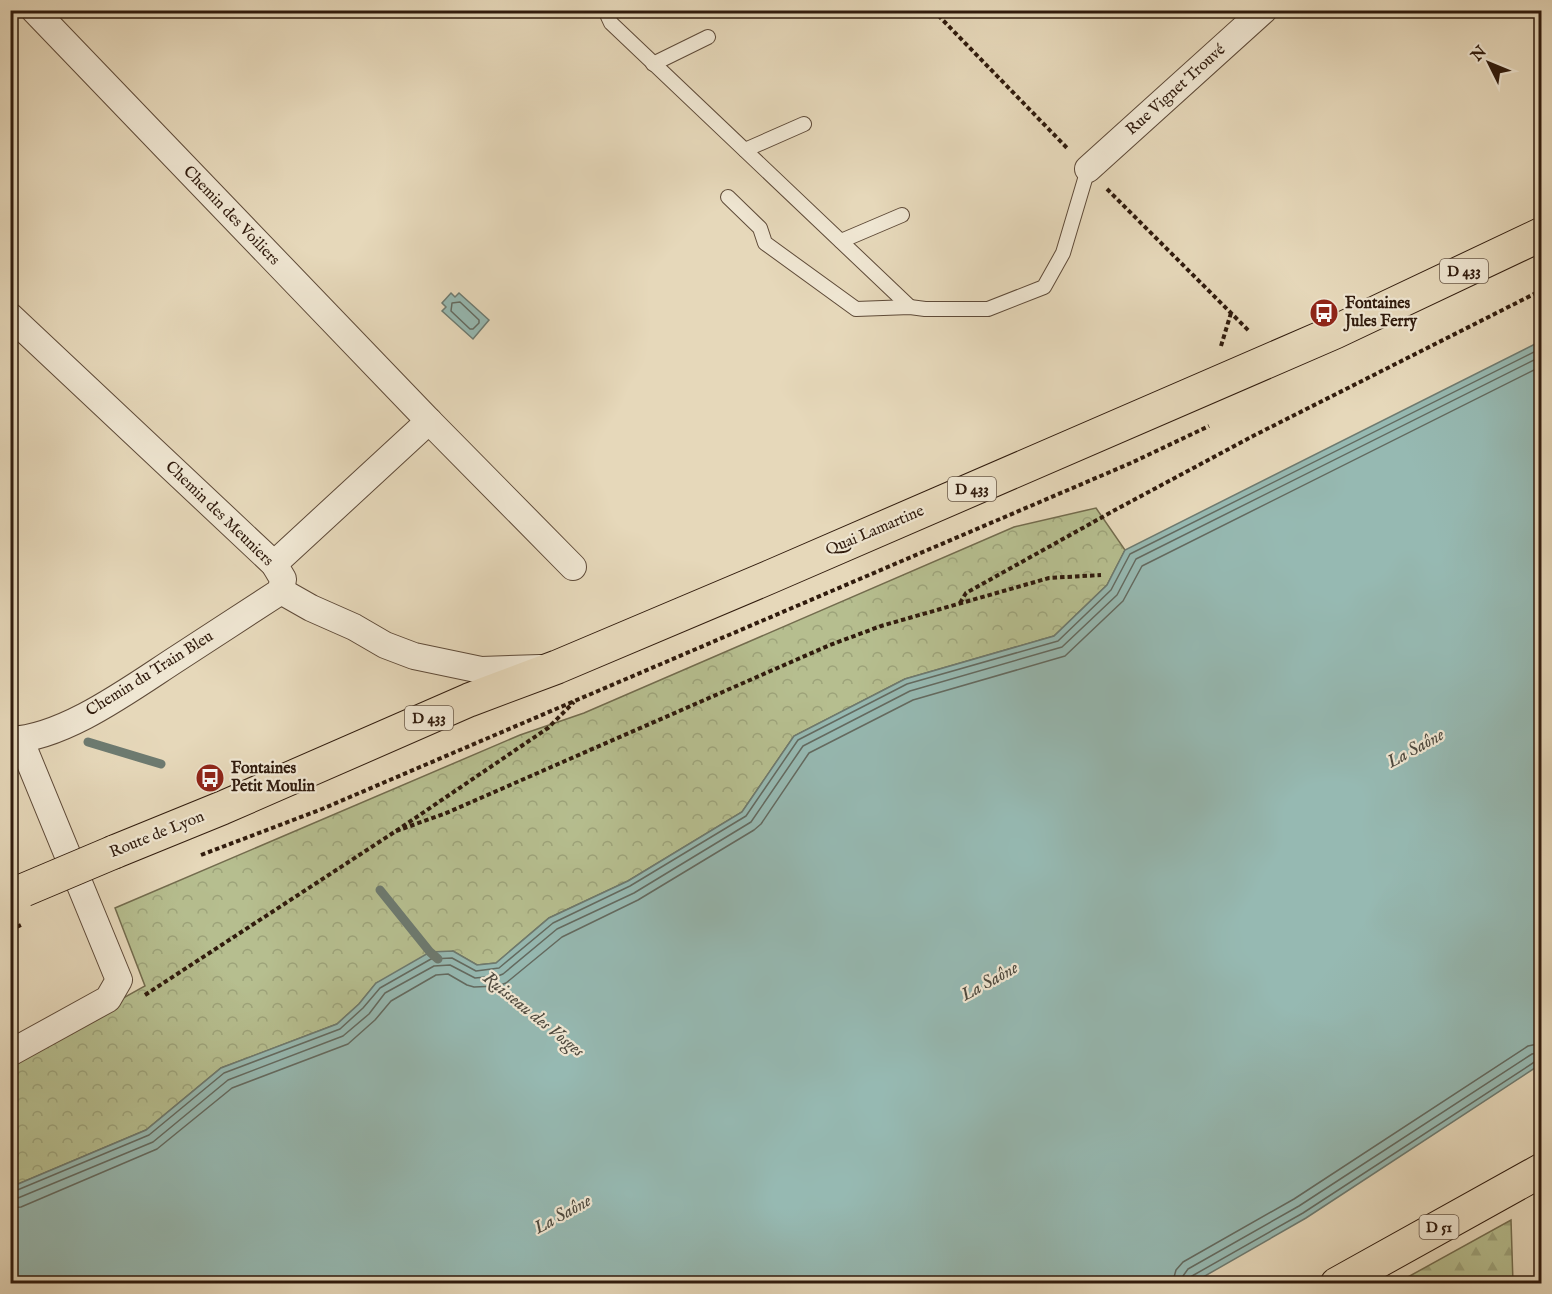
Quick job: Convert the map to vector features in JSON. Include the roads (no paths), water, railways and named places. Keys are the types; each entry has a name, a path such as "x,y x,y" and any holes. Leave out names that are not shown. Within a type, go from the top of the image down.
{"main road":[{"name":"Quai Lamartine","path":"303,772 469,700 557,667 805,562 1335,332 1542,234"},
{"name":"Route de Lyon","path":"17,892 222,808 303,772"},
{"name":"D 51","path":"1337,1284 1542,1170"}],"street":[{"name":"Chemin des Voiliers","path":"34,10 429,421 573,567"},
{"name":"Rue Vignet Trouvé","path":"1088,169 1264,10"},
{"name":"Chemin des Meuniers","path":"10,316 274,564 283,579 281,591"},
{"path":"274,564 429,421"},
{"path":"281,591 385,645 414,656 481,670 557,667"},
{"name":"Chemin du Train Bleu","path":"15,739 66,725 102,706 281,591"},
{"path":"10,1053 108,999 119,980 15,739"}],"lane":[{"path":"606,10 611,23 910,307"},
{"path":"653,64 708,37"},
{"path":"745,150 804,124"},
{"path":"728,197 760,228 765,243 856,309 910,307 988,309 1044,287 1063,254 1088,169"},
{"path":"841,241 902,215"}],"water":[{"path":"451,293 455,297 459,293 489,320 473,339 442,311 446,307 442,303"},
{"name":"La Saône","path":"1541,341 1541,1064 1306,1218 1191,1284 11,1283 11,1187 146,1130 221,1068 337,1024 359,1004 376,983 430,952 453,951 477,965 496,963 549,918 628,881 742,812 794,736 905,679 1054,636 1107,585 1125,550"}],"waterway":[{"name":"Ruisseau des Vosges","path":"88,742 161,764"},
{"name":"Ruisseau des Vosges","path":"380,890 438,959"}],"place":[{"name":"Fontaines Jules Ferry","path":"1324,313"},
{"name":"Fontaines Petit Moulin","path":"210,778"}]}
